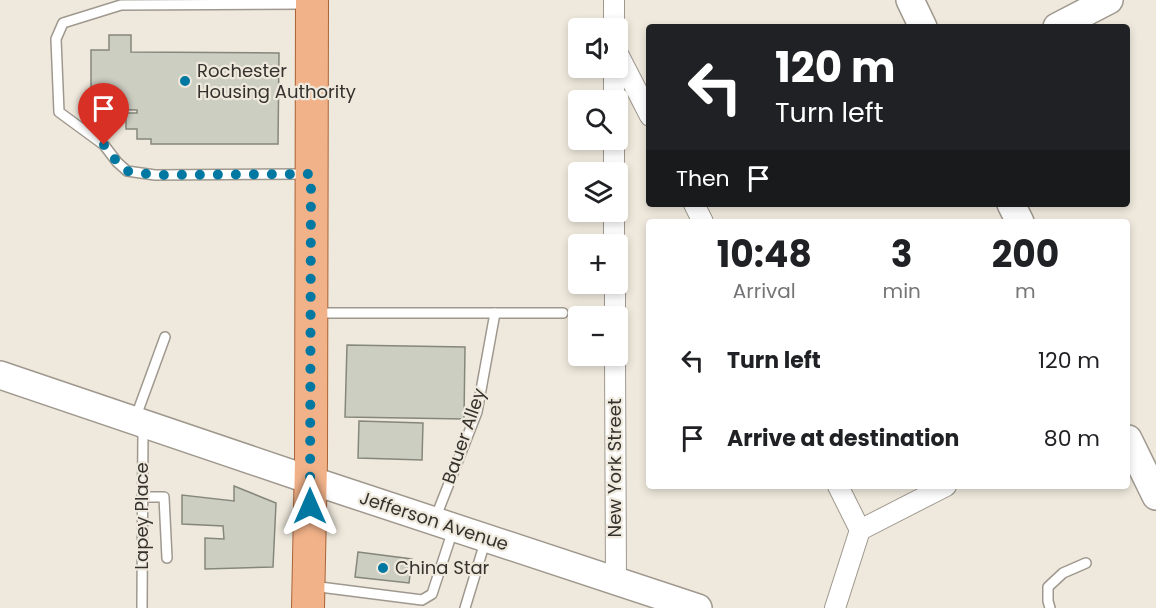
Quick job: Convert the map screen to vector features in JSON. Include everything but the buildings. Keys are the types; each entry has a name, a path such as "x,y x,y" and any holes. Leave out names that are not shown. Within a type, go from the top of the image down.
{"main road":[{"path":"910,0 922,24"},
{"path":"1063,24 1109,0"},
{"path":"308,597 312,2"},
{"name":"Jefferson Avenue","path":"0,375 698,608"},
{"path":"1130,443 1156,496"}],"street":[{"path":"614,0 614,18"},
{"path":"628,73 646,108"},
{"name":"New York Street","path":"615,366 616,581"},
{"path":"835,608 860,530 840,489"},
{"path":"860,530 940,489"}],"lane":[{"path":"311,174 154,175 127,171 104,145 59,112 56,39 63,23 121,5 312,2"},
{"path":"311,313 563,313"},
{"name":"Bauer Alley","path":"308,597 422,600 432,594 444,524 477,412 495,313"},
{"name":"Lapey Place","path":"142,608 142,497 138,422 165,337"},
{"path":"142,497 164,497 167,558"},
{"path":"465,608 486,538"},
{"path":"1050,608 1048,587 1063,573 1086,563"}],"place":[{"name":"Rochester Housing Authority","path":"185,81"},
{"name":"China Star","path":"383,568"}],"route":[{"path":"104,145 127,171 154,175 311,174 310,506"}]}
